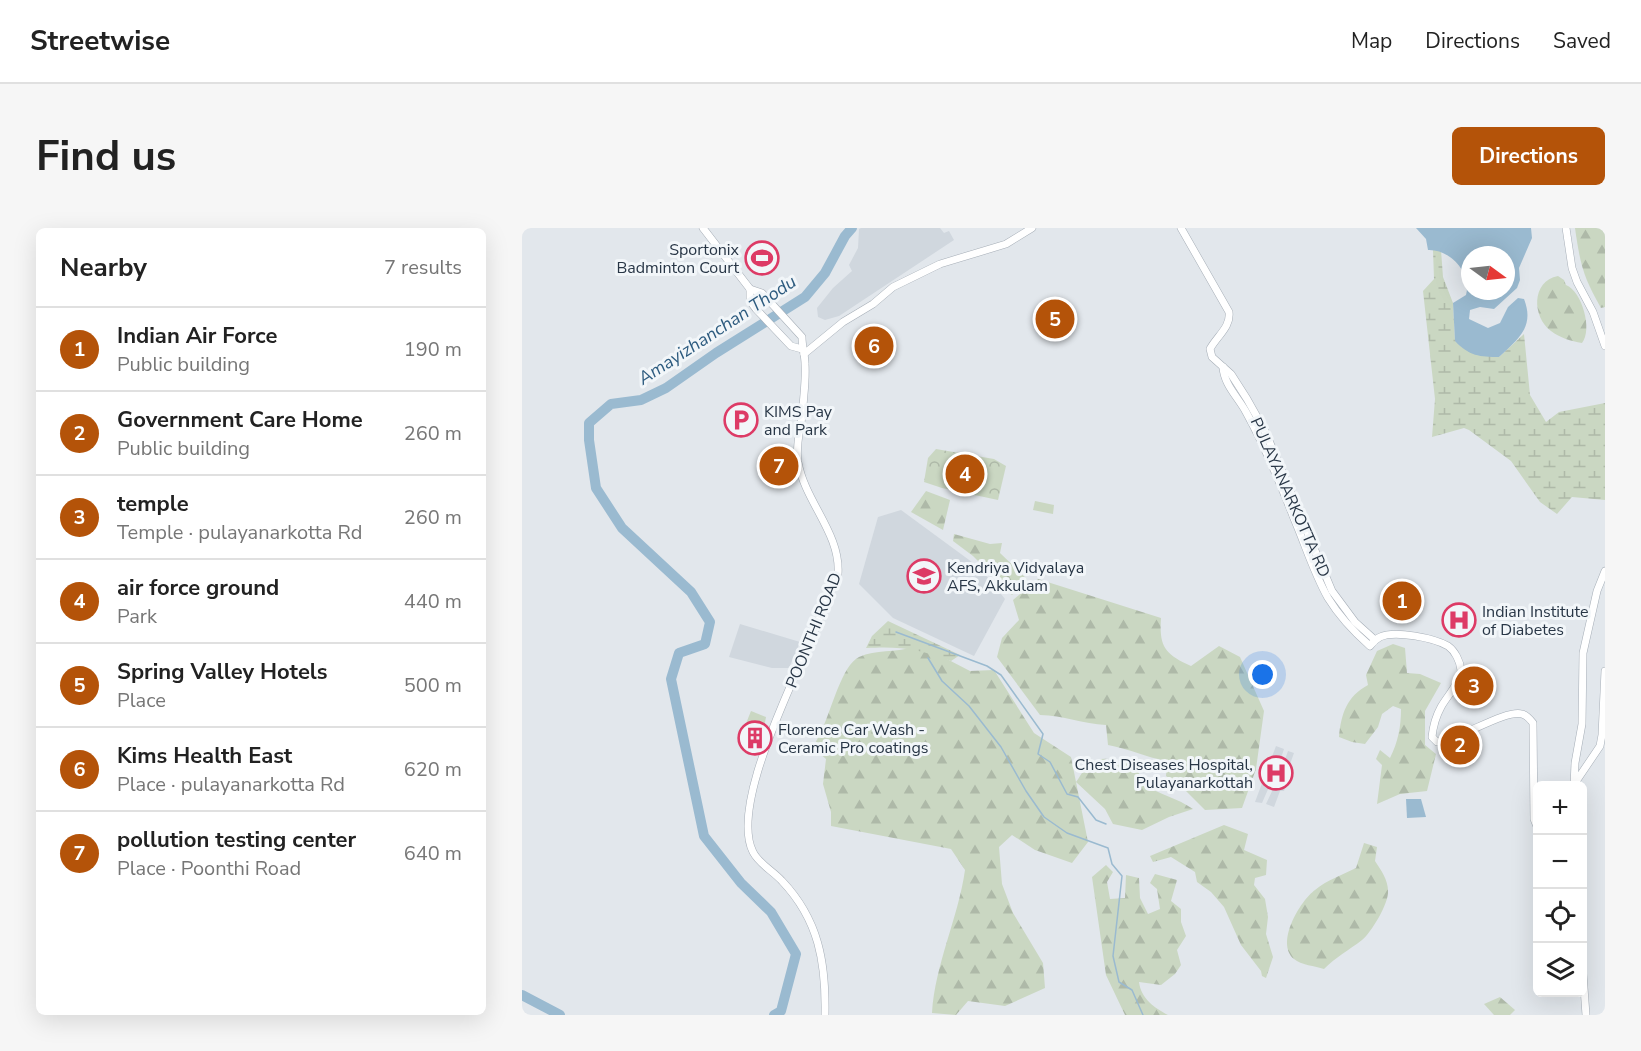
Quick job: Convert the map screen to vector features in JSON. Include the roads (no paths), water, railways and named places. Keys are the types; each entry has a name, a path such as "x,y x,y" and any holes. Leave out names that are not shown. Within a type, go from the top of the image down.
{"main road":[{"name":"POONTHI ROAD","path":"703,228 750,289 762,293 802,337 805,364 803,412 797,443 798,464 807,492 837,551 839,561 838,574 763,751 752,793 748,830 753,852 782,881 812,923 824,972 825,1015"},
{"path":"750,289 750,301 756,309 791,346 803,352 843,322 873,304 893,287 940,264 1006,243 1032,228"},
{"name":"PULAYANARKOTTA RD","path":"1181,228 1229,312 1230,319 1227,326 1210,349 1212,357 1231,374 1265,431 1332,591 1372,643 1388,635 1415,636 1446,645 1454,652 1461,670 1432,728 1432,737 1437,742 1515,714 1524,714 1531,719 1534,730 1534,781"},
{"path":"1566,228 1572,268 1593,312 1605,346"},
{"path":"1574,781 1582,724 1583,653 1597,591 1605,571"},
{"path":"1577,781 1600,746 1605,671"},
{"path":"1585,997 1586,1015"}],"water":[{"path":"1416,228 1531,228 1532,238 1519,268 1520,280 1515,290 1515,246 1461,246 1461,269 1451,258 1428,250 1426,239"},
{"path":"1461,298 1461,300 1504,300 1494,309 1480,307 1470,310 1469,319 1488,328 1500,323 1508,307 1518,298 1524,299 1527,309 1526,325 1518,338 1499,357 1475,355 1455,341 1453,303"},
{"path":"1406,799 1421,799 1426,817 1407,818"}],"waterway":[{"name":"Amayizhanchan Thodu","path":"774,1015 781,1011 796,954 771,912 741,883 704,836 671,679 679,653 705,644 710,622 691,592 622,528 596,488 589,440 589,423 611,404 641,400 666,388 716,353 805,297 825,273 845,236 852,228"},
{"path":"896,632 987,666 1001,675 1043,734 1038,754 1050,762 1067,794 1078,797 1096,820 1106,824"},
{"path":"928,658 942,681 969,706 1001,747 1044,817 1067,833 1108,848 1112,864 1122,876 1113,956 1119,982 1132,990 1143,1015"},
{"name":"Amayizhanchan Thodu","path":"522,995 560,1015"}],"place":[{"name":"Sportonix Badminton Court","path":"762,258"},
{"name":"Spring Valley Hotels","path":"1055,319"},
{"name":"Kims Health East","path":"874,346"},
{"name":"KIMS Pay and Park","path":"741,420"},
{"name":"pollution testing center","path":"779,466"},
{"name":"air force ground","path":"965,474"},
{"name":"Kendriya Vidyalaya AFS, Akkulam","path":"924,576"},
{"name":"Indian Air Force","path":"1402,601"},
{"name":"Indian Institute of Diabetes","path":"1459,620"},
{"name":"temple","path":"1474,686"},
{"name":"Florence Car Wash - Ceramic Pro coatings","path":"755,738"},
{"name":"Government Care Home","path":"1460,745"},
{"name":"Chest Diseases Hospital, Pulayanarkottah","path":"1276,773"}]}
